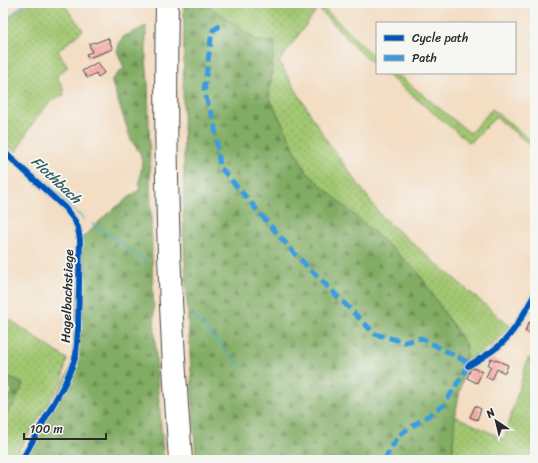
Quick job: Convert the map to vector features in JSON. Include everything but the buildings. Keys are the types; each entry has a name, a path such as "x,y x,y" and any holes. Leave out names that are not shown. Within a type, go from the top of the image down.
{"highway":[{"path":"162,3 161,109 163,224 167,335 175,460"},
{"path":"172,3 171,103 173,226 177,331 186,460"}],"street":[{"name":"Hagelbachstiege","path":"3,151 65,208 75,221 80,240 78,328 74,359 65,383 22,460"},
{"path":"468,366 501,344 512,331 535,294"}],"green space":[{"path":"28,3 63,3 83,30 58,51 68,67 57,75 57,78 64,91 64,95 49,103 42,111 16,152 3,141 3,24"},
{"path":"183,3 205,3 257,41 275,42 269,97 306,172 417,271 467,347 455,416 452,460 196,460 183,217"},
{"path":"205,3 319,3 376,57 376,65 362,54 318,8 279,62 325,138 382,217 511,327 505,331 493,344 465,363 467,347 417,271 306,172 269,97 275,42 257,41"},
{"path":"146,26 153,294 157,377 164,460 22,460 73,364 80,240 106,215 140,189 139,186 142,162 140,153 131,140 111,80 124,68 117,51 120,41 123,37"},
{"path":"386,74 397,74 470,133 492,109 535,144 535,149 496,117 470,143"},
{"path":"3,315 67,359 62,381 17,453 15,460 3,460 3,419 14,402 22,384 3,374"},
{"path":"528,358 535,360 535,460 452,460 455,416 504,439"},
{"path":"3,374 23,384 10,411 3,419 3,408 12,391 7,383 3,381"}],"waterway":[{"name":"Flothbach","path":"3,22 25,3"},
{"name":"Flothbach","path":"3,145 11,152"},
{"name":"Flothbach","path":"15,155 84,219"},
{"name":"Flothbach","path":"93,224 147,264"},
{"name":"Flothbach","path":"193,315 241,365"}],"marked path":[{"path":"220,26 213,30 211,38 204,92 214,121 220,167 295,254 375,334 405,342 421,338 471,364"},
{"path":"384,460 399,435 444,405 468,366"}],"cycle path":[{"path":"3,151 65,208 75,221 80,240 76,355 65,383 22,460"},
{"path":"468,366 494,350 507,338 520,320 535,294"}]}
